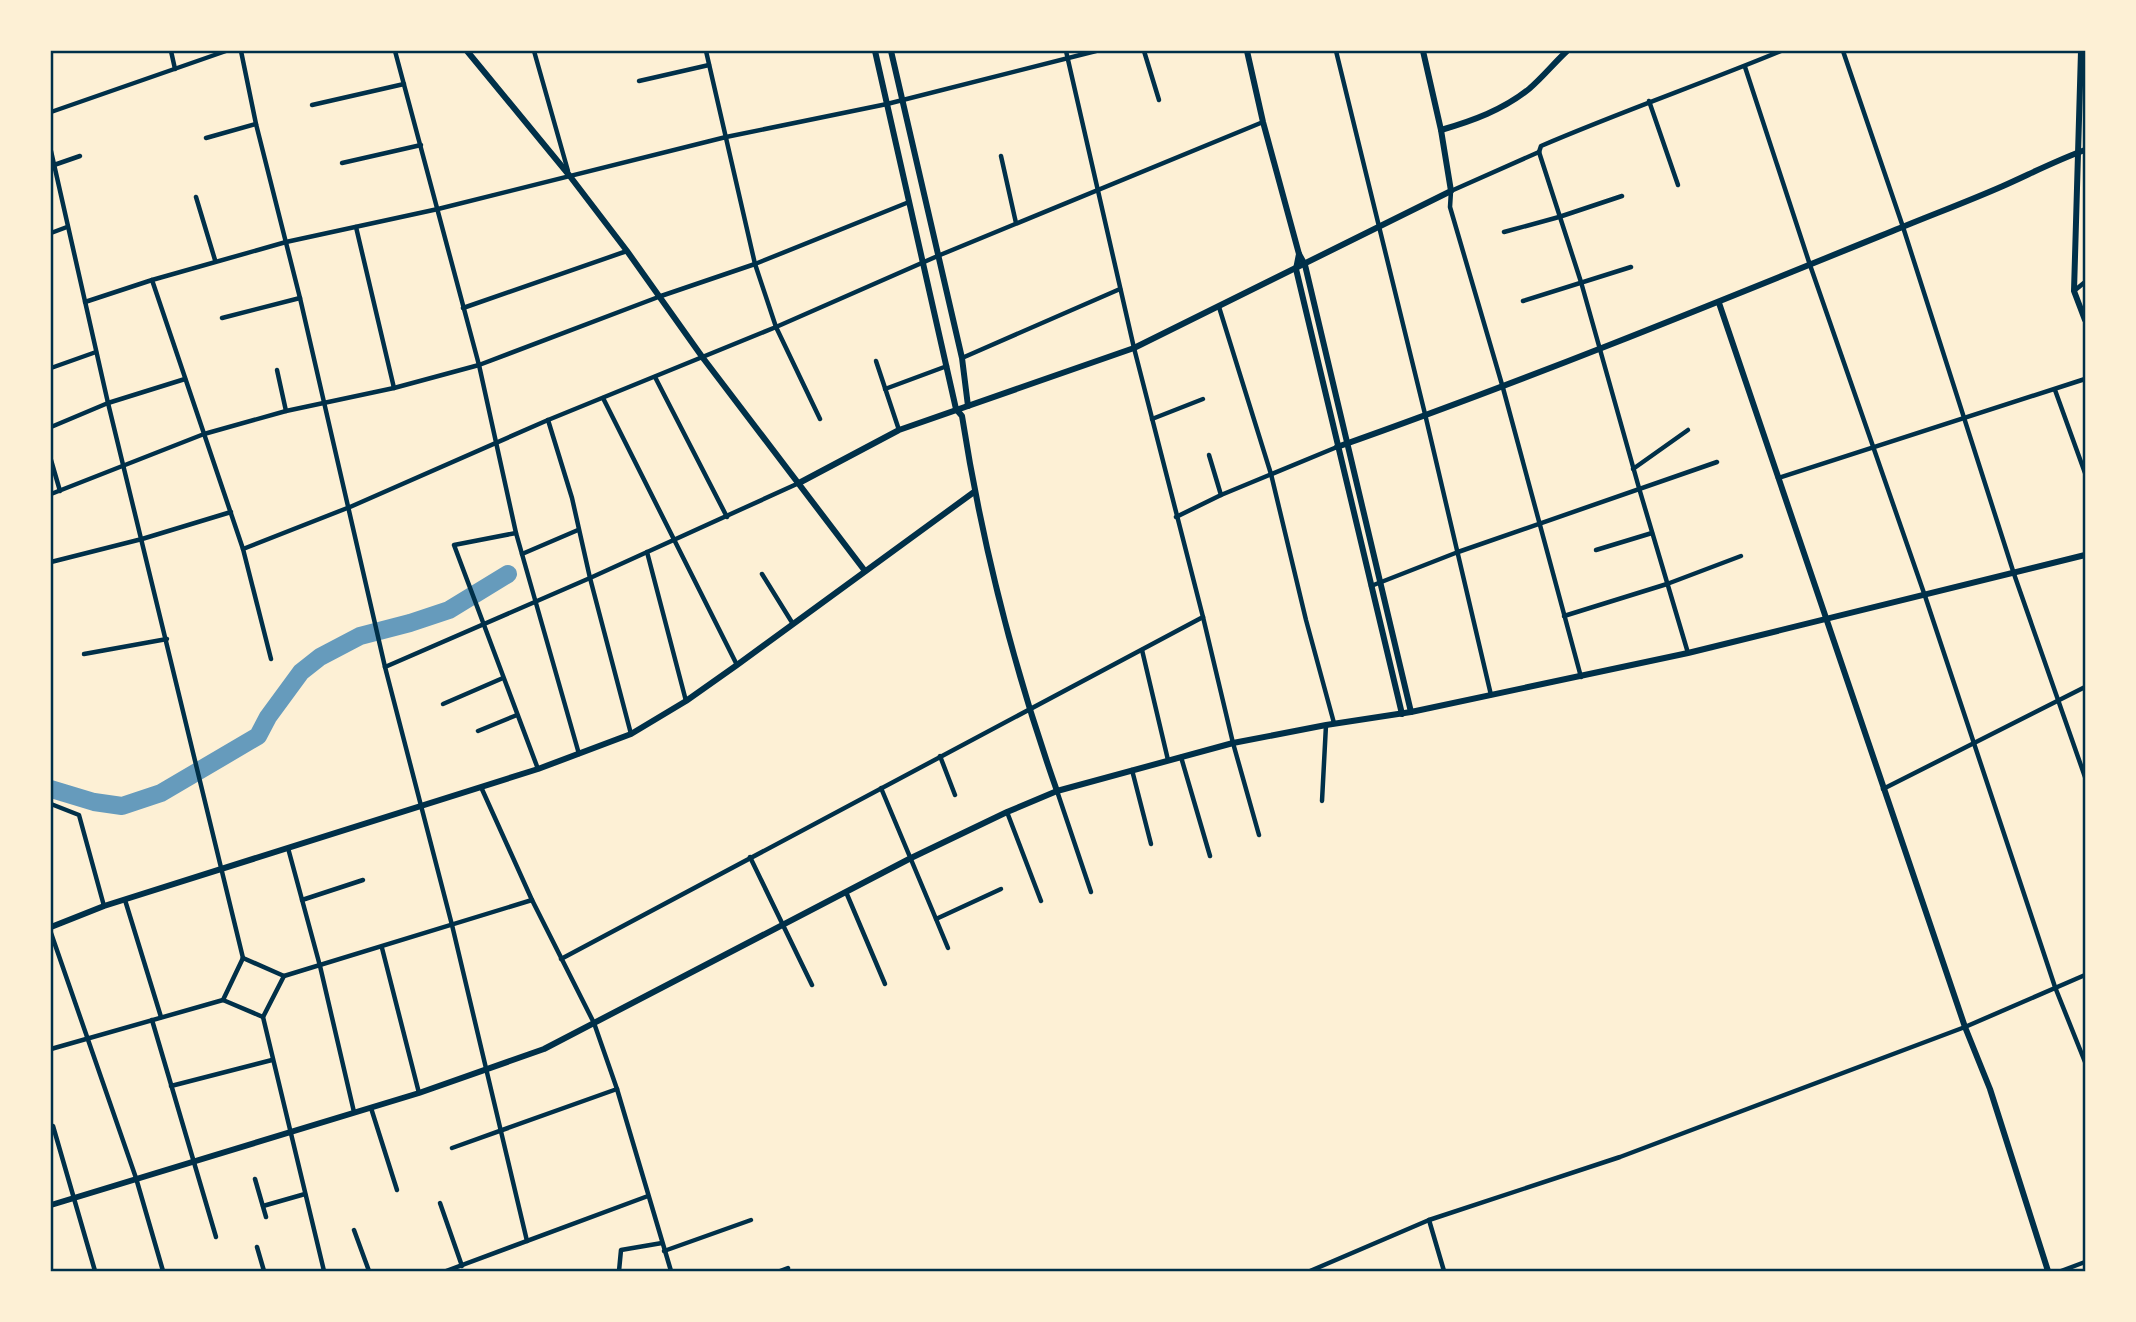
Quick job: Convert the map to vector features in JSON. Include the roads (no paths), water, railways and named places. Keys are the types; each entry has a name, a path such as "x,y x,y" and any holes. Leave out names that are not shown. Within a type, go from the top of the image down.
{"street":[{"path":"171,51 175,69"},
{"path":"51,113 226,51"},
{"path":"241,51 256,124 350,507 385,667 452,925 527,1241"},
{"path":"396,51 479,365 516,533 579,755"},
{"path":"467,51 569,175 661,296 703,358 865,571"},
{"path":"534,51 569,175"},
{"path":"706,51 755,264 776,327 820,419"},
{"path":"875,51 956,409 962,416 974,492 1028,709 1091,892"},
{"path":"891,51 962,358 969,405 962,416"},
{"path":"1066,51 1134,348 1233,744 1259,835"},
{"path":"85,302 215,260 286,242 438,209 726,137 887,104 1096,51"},
{"path":"1144,51 1159,100"},
{"path":"1247,51 1263,122 1299,254 1305,265 1411,712"},
{"path":"1336,51 1491,696"},
{"path":"1423,51 1441,130 1451,191 1450,207 1503,388 1581,677"},
{"path":"1441,130 1474,120 1503,106 1528,89 1567,51"},
{"path":"1762,51 1764,58"},
{"path":"1688,653 1581,282 1539,152 1541,145 1780,51"},
{"path":"1843,51 1966,419 2014,574 2085,777"},
{"path":"2081,51 2082,151 2074,291 2085,320"},
{"path":"639,81 709,65"},
{"path":"1745,66 2055,987 2085,1062"},
{"path":"312,105 404,84"},
{"path":"1649,101 1678,185"},
{"path":"243,549 350,507 548,420 703,358 924,261 1263,122"},
{"path":"206,138 256,124"},
{"path":"342,163 421,145"},
{"path":"51,151 108,403 243,958 223,1000"},
{"path":"1176,517 1337,447 1503,388 1719,303 2000,188 2082,151"},
{"path":"385,667 727,517 799,483 899,429 1134,348 1451,191 1539,152"},
{"path":"54,165 80,156"},
{"path":"1001,156 1016,223"},
{"path":"1504,232 1622,196"},
{"path":"195,197 215,260"},
{"path":"51,494 204,434 286,411 394,388 479,365 661,296 755,264 909,202"},
{"path":"51,233 67,227"},
{"path":"356,227 394,388"},
{"path":"463,308 627,251"},
{"path":"1299,254 1296,270 1402,714"},
{"path":"1523,302 1631,267"},
{"path":"152,280 243,549 271,659"},
{"path":"2074,291 2085,282"},
{"path":"962,358 1120,289"},
{"path":"222,318 300,298"},
{"path":"1719,303 1965,1027 1990,1089 2048,1271"},
{"path":"1219,307 1271,474 1334,723"},
{"path":"51,368 96,352"},
{"path":"876,361 899,429"},
{"path":"886,389 947,366"},
{"path":"277,370 286,411"},
{"path":"655,377 727,517"},
{"path":"51,427 108,403 185,379"},
{"path":"1778,478 2085,379"},
{"path":"2054,390 2085,473"},
{"path":"603,398 737,665"},
{"path":"1152,419 1203,399"},
{"path":"548,420 561,456 631,734"},
{"path":"1633,469 1688,430"},
{"path":"1209,455 1222,495"},
{"path":"51,460 61,491"},
{"path":"1370,587 1458,552 1717,462"},
{"path":"51,927 104,906 538,769 631,734 686,701 794,625 974,492"},
{"path":"51,562 142,539 231,512"},
{"path":"522,554 578,530"},
{"path":"516,533 454,545 538,769"},
{"path":"1596,550 1652,533"},
{"path":"647,552 686,701"},
{"path":"51,1205 419,1093 544,1049 911,858 1007,811 1057,791 1131,769 1233,744 1334,723 1402,714 1688,653 2085,555"},
{"path":"1564,616 1667,584 1741,556"},
{"path":"762,574 794,625"},
{"path":"561,959 1203,617"},
{"path":"84,654 167,639"},
{"path":"1142,650 1168,760"},
{"path":"443,704 503,678"},
{"path":"1883,789 2085,687"},
{"path":"478,731 517,715"},
{"path":"1322,801 1326,725"},
{"path":"940,757 955,794"},
{"path":"1181,757 1210,856"},
{"path":"1131,769 1152,844"},
{"path":"481,787 532,900 594,1023 617,1089 671,1271"},
{"path":"881,788 948,948"},
{"path":"51,804 79,815 104,906"},
{"path":"1007,811 1041,901"},
{"path":"288,847 320,966 354,1112"},
{"path":"750,857 812,985"},
{"path":"302,900 363,880"},
{"path":"936,919 1001,889"},
{"path":"846,892 885,984"},
{"path":"125,900 161,1017"},
{"path":"243,958 284,976 532,900"},
{"path":"51,933 136,1178 163,1271"},
{"path":"382,948 419,1093"},
{"path":"1310,1271 1429,1220 1620,1157 1965,1027 2085,975"},
{"path":"284,976 263,1017 324,1271"},
{"path":"51,1049 223,1000 263,1017"},
{"path":"152,1020 216,1237"},
{"path":"171,1087 272,1060"},
{"path":"452,1148 617,1089"},
{"path":"370,1107 397,1190"},
{"path":"53,1126 95,1271"},
{"path":"255,1179 266,1217"},
{"path":"263,1206 306,1194"},
{"path":"446,1271 648,1196"},
{"path":"440,1203 462,1266"},
{"path":"664,1251 751,1220"},
{"path":"1429,1220 1444,1271"},
{"path":"354,1230 369,1271"},
{"path":"620,1271 621,1250 662,1243"},
{"path":"257,1247 264,1271"},
{"path":"2061,1271 2085,1262"},
{"path":"780,1271 788,1268"}],"waterway":[{"path":"51,789 94,802 122,806 161,793 258,736 268,717 301,672 320,657 360,636 449,610 508,574"}]}
